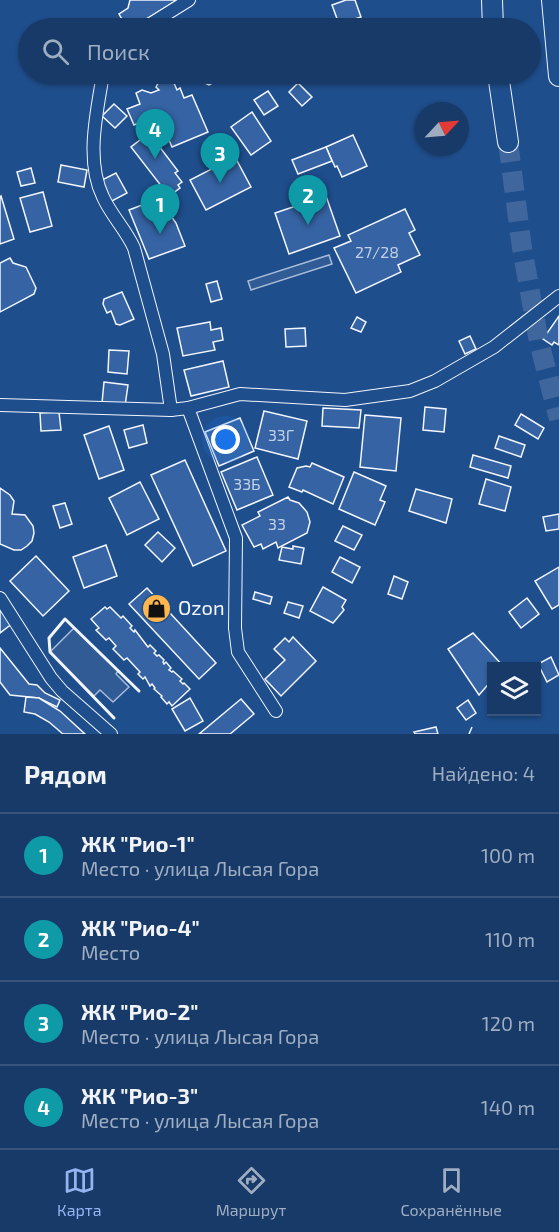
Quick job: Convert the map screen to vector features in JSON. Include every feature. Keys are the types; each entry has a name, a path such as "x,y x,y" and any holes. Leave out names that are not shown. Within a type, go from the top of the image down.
{"main road":[{"path":"492,0 493,18"},
{"path":"552,0 559,76"},
{"path":"499,84 508,142"}],"street":[{"path":"160,18 189,0"},
{"path":"102,84 97,110 94,150 97,182 110,211 134,248 163,354 171,410"},
{"path":"0,405 171,410 188,408 240,394 345,400 410,391 435,381 494,347 559,296"},
{"path":"188,408 236,538 235,628 238,652 276,711"},
{"path":"0,598 51,678 62,691 111,734"}],"shaded area":[{"path":"329,255 332,264 251,290 248,281"},
{"path":"74,628 118,671 116,674 129,687 113,702 100,690 94,696 50,652"}],"building":[{"path":"130,0 177,0 148,18 121,18 119,14 128,8"},
{"path":"346,0 355,0 361,17 337,18 332,5"},
{"path":"158,84 174,84 177,90 180,88 184,98 192,95 208,132 172,147 162,123 154,126 151,118 134,125 127,109 140,104 136,93 142,90 151,93 159,90 156,87"},
{"path":"299,84 312,97 302,106 289,92"},
{"path":"268,91 278,106 264,115 254,100"},
{"path":"114,104 127,116 115,128 102,116"},
{"path":"252,112 271,141 251,155 231,127"},
{"path":"149,133 178,171 175,173 182,182 178,185 180,188 169,196 131,147"},
{"path":"353,135 367,166 342,177 326,147"},
{"path":"326,147 332,161 298,174 292,160"},
{"path":"235,157 251,187 206,210 190,180"},
{"path":"61,165 87,170 84,187 58,182"},
{"path":"31,168 35,183 21,186 17,172"},
{"path":"116,173 127,193 110,202 100,181"},
{"path":"43,192 52,226 30,232 20,198"},
{"path":"326,196 340,236 289,254 275,213"},
{"path":"0,197 14,239 0,244"},
{"path":"155,200 164,206 176,223 185,246 149,259 129,210"},
{"path":"405,209 415,230 409,233 420,255 398,265 401,272 356,293 334,248 351,241 348,235"},
{"path":"10,258 13,263 26,267 36,288 34,294 0,312 0,263"},
{"path":"217,281 222,299 211,302 206,284"},
{"path":"122,292 134,319 120,325 116,324 111,311 107,313 103,304 104,299"},
{"path":"559,316 559,345 554,342 552,345 543,339"},
{"path":"357,317 366,322 361,332 351,328"},
{"path":"210,322 211,330 221,328 223,340 213,342 215,350 183,356 177,328"},
{"path":"305,328 306,346 286,347 285,329"},
{"path":"470,336 476,349 465,354 459,341"},
{"path":"109,350 129,351 127,374 108,372"},
{"path":"223,361 229,387 191,396 184,370"},
{"path":"104,382 128,385 125,406 102,403"},
{"path":"425,407 446,409 444,432 423,430"},
{"path":"323,408 361,410 359,428 322,426"},
{"path":"264,411 307,421 298,459 255,448"},
{"path":"59,412 61,430 41,431 40,413"},
{"path":"521,414 544,428 538,439 515,425"},
{"path":"365,415 401,418 396,471 360,467"},
{"path":"240,418 254,451 219,466 205,432"},
{"path":"143,425 147,443 129,448 124,430"},
{"path":"109,426 124,470 99,479 84,435"},
{"path":"499,436 525,445 521,457 495,448"},
{"path":"473,455 511,466 508,478 470,467"},
{"path":"257,457 273,495 237,510 221,472"},
{"path":"185,460 226,551 193,566 151,475"},
{"path":"312,463 344,477 333,504 303,490 302,492 289,487 297,468 310,467"},
{"path":"354,472 386,486 380,500 385,502 375,525 339,509"},
{"path":"486,479 511,487 505,511 479,504"},
{"path":"140,482 159,519 127,535 109,498"},
{"path":"0,488 14,501 12,514 25,515 33,526 32,541 21,550 14,550 0,544"},
{"path":"416,489 452,499 446,523 409,511"},
{"path":"288,497 299,503 307,512 310,522 307,533 278,548 276,542 263,549 261,544 254,547 242,525 260,516 258,512"},
{"path":"65,503 72,524 60,528 53,506"},
{"path":"559,514 559,529 546,531 543,517"},
{"path":"343,526 362,535 354,550 335,541"},
{"path":"158,532 175,548 162,562 145,545"},
{"path":"106,545 117,576 84,588 73,557"},
{"path":"293,546 304,548 301,564 279,560 282,547 293,549"},
{"path":"36,556 69,591 43,616 10,581"},
{"path":"340,557 360,567 352,583 332,572"},
{"path":"559,567 559,605 552,609 535,581"},
{"path":"394,576 408,582 402,599 388,594"},
{"path":"323,587 346,600 342,607 344,610 333,623 310,611"},
{"path":"147,588 216,663 199,679 129,604"},
{"path":"255,592 272,597 270,604 253,599"},
{"path":"527,598 539,614 521,628 509,612"},
{"path":"288,602 303,606 299,618 284,613"},
{"path":"105,607 107,609 110,607 121,618 123,616 132,626 130,628 134,632 135,630 148,647 150,645 156,651 154,653 159,655 164,660 164,664 166,662 171,668 169,670 182,679 180,681 190,689 172,706 169,702 167,704 152,684 150,686 145,677 143,679 138,674 140,672 127,658 124,660 113,649 116,646 109,638 106,640 96,630 99,628 91,619"},
{"path":"2,610 13,623 0,633 0,612"},
{"path":"473,633 499,662 487,662 487,686 479,695 448,649"},
{"path":"293,637 316,661 281,696 265,679 285,660 274,649 285,638 289,642"},
{"path":"0,648 29,684 37,685 45,693 60,700 57,707 39,698 10,695 0,682"},
{"path":"551,657 559,675 547,682 541,670 541,662"},
{"path":"26,697 39,698 60,711 85,734 63,734 35,714 24,712"},
{"path":"190,698 203,721 185,731 172,709"},
{"path":"241,699 254,714 230,734 199,734"},
{"path":"468,700 476,713 466,720 457,708"},
{"path":"436,727 438,734 415,734 414,732"}],"tunnel":[{"path":"508,142 522,248 539,342 559,419"}],"fence":[{"path":"469,734 472,727"}],"wall":[{"path":"114,718 50,652 49,638 65,619 139,691"}],"place":[{"name":"ЖК \"Рио-3\"","path":"155,159"},
{"name":"ЖК \"Рио-2\"","path":"220,183"},
{"name":"ЖК \"Рио-4\"","path":"308,225"},
{"name":"ЖК \"Рио-1\"","path":"160,234"},
{"name":"Ozon","path":"157,608"}]}
